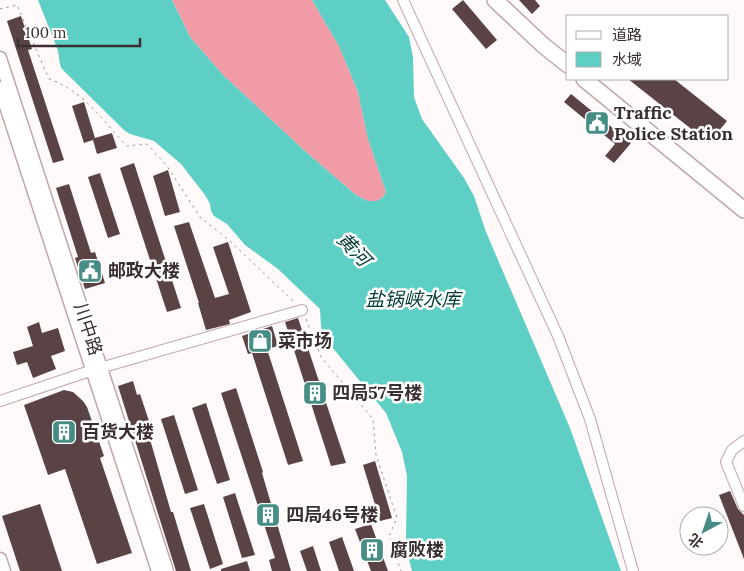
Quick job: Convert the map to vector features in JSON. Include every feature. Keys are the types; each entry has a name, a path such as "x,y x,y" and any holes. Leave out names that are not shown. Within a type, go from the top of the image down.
{"main road":[{"path":"495,0 544,46 566,63"},
{"path":"585,80 744,210"}],"street":[{"path":"403,0 558,336 590,420 633,571"},
{"name":"川中路","path":"0,58 158,571"},
{"name":"川中路","path":"0,88 167,571"},
{"path":"0,401 97,369 302,310"},
{"path":"744,441 732,450 726,462 744,506"},
{"path":"0,559 4,571"}],"path":[{"path":"0,9 17,5 49,78 64,84 82,97 127,146 147,144 167,166 200,217 230,241 308,316 305,320 321,357 374,419 376,455 397,518 389,536 401,571"}],"shaded area":[{"path":"172,0 312,0 339,46 358,92 368,139 386,192 383,197 377,201 368,201 356,195 306,152 223,75 190,37"}],"water":[{"name":"盐锅峡水库","path":"38,0 172,0 190,37 223,75 306,152 356,195 368,201 377,201 386,192 368,139 358,92 339,46 312,0 385,0 409,37 413,57 414,97 422,119 464,178 474,196 486,232 570,428 621,571 412,571 407,551 407,476 402,452 386,413 323,336 320,309 278,269 245,245 227,224 214,216 205,195 181,164 154,141 125,131 62,69 57,48"}],"building":[{"path":"463,0 497,40 486,49 452,9"},
{"path":"519,0 535,0 540,6 532,14"},
{"path":"21,16 32,49 28,50 64,160 53,163 7,21"},
{"path":"629,80 675,80 727,121 709,143"},
{"name":"Traffic Police Station","path":"571,94 631,143 614,163 605,156 615,144 564,102"},
{"path":"84,102 95,138 112,133 117,148 97,154 93,140 84,143 72,106"},
{"path":"134,163 181,308 167,312 120,168"},
{"path":"168,170 180,212 165,216 153,176"},
{"path":"100,173 120,234 108,238 88,177"},
{"path":"69,184 91,253 95,252 105,283 85,289 75,258 78,257 56,188"},
{"path":"189,222 215,298 229,294 213,247 228,242 251,312 229,320 230,324 206,330 174,226"},
{"name":"四局57号楼","path":"298,318 346,463 331,466 285,322"},
{"path":"39,322 42,333 58,328 65,351 51,356 56,369 33,378 27,362 17,365 13,352 33,346 27,327"},
{"path":"272,326 278,346 267,349 303,461 288,465 252,353 248,354 242,336"},
{"path":"133,381 137,395 140,394 149,421 145,422 171,512 173,512 191,571 176,571 118,386"},
{"path":"236,388 263,472 291,571 272,571 269,560 275,558 221,393"},
{"path":"64,390 73,392 87,407 104,456 100,458 132,553 97,564 65,469 48,475 24,405"},
{"path":"206,403 230,480 217,484 192,408"},
{"path":"174,415 198,490 185,494 161,419"},
{"path":"375,461 392,518 380,521 363,465"},
{"path":"730,491 738,509 744,515 744,559 729,521 729,506 723,506 719,495"},
{"path":"235,493 255,555 242,558 223,497"},
{"path":"40,504 62,571 20,571 2,516"},
{"path":"204,504 223,564 210,569 190,508"},
{"name":"腐败楼","path":"371,524 388,571 371,571 355,529"},
{"path":"342,537 354,571 339,571 329,542"},
{"name":"四局46号楼","path":"313,546 321,571 307,571 300,551"},
{"path":"247,561 250,571 221,571 221,569"}],"place":[{"name":"Traffic Police Station","path":"597,123"},
{"name":"邮政大楼","path":"90,271"},
{"name":"菜市场","path":"260,341"},
{"name":"四局57号楼","path":"315,393"},
{"name":"百货大楼","path":"64,432"},
{"name":"四局46号楼","path":"268,515"},
{"name":"腐败楼","path":"372,550"}],"water label":[{"name":"黄河","path":"354,249"}]}
